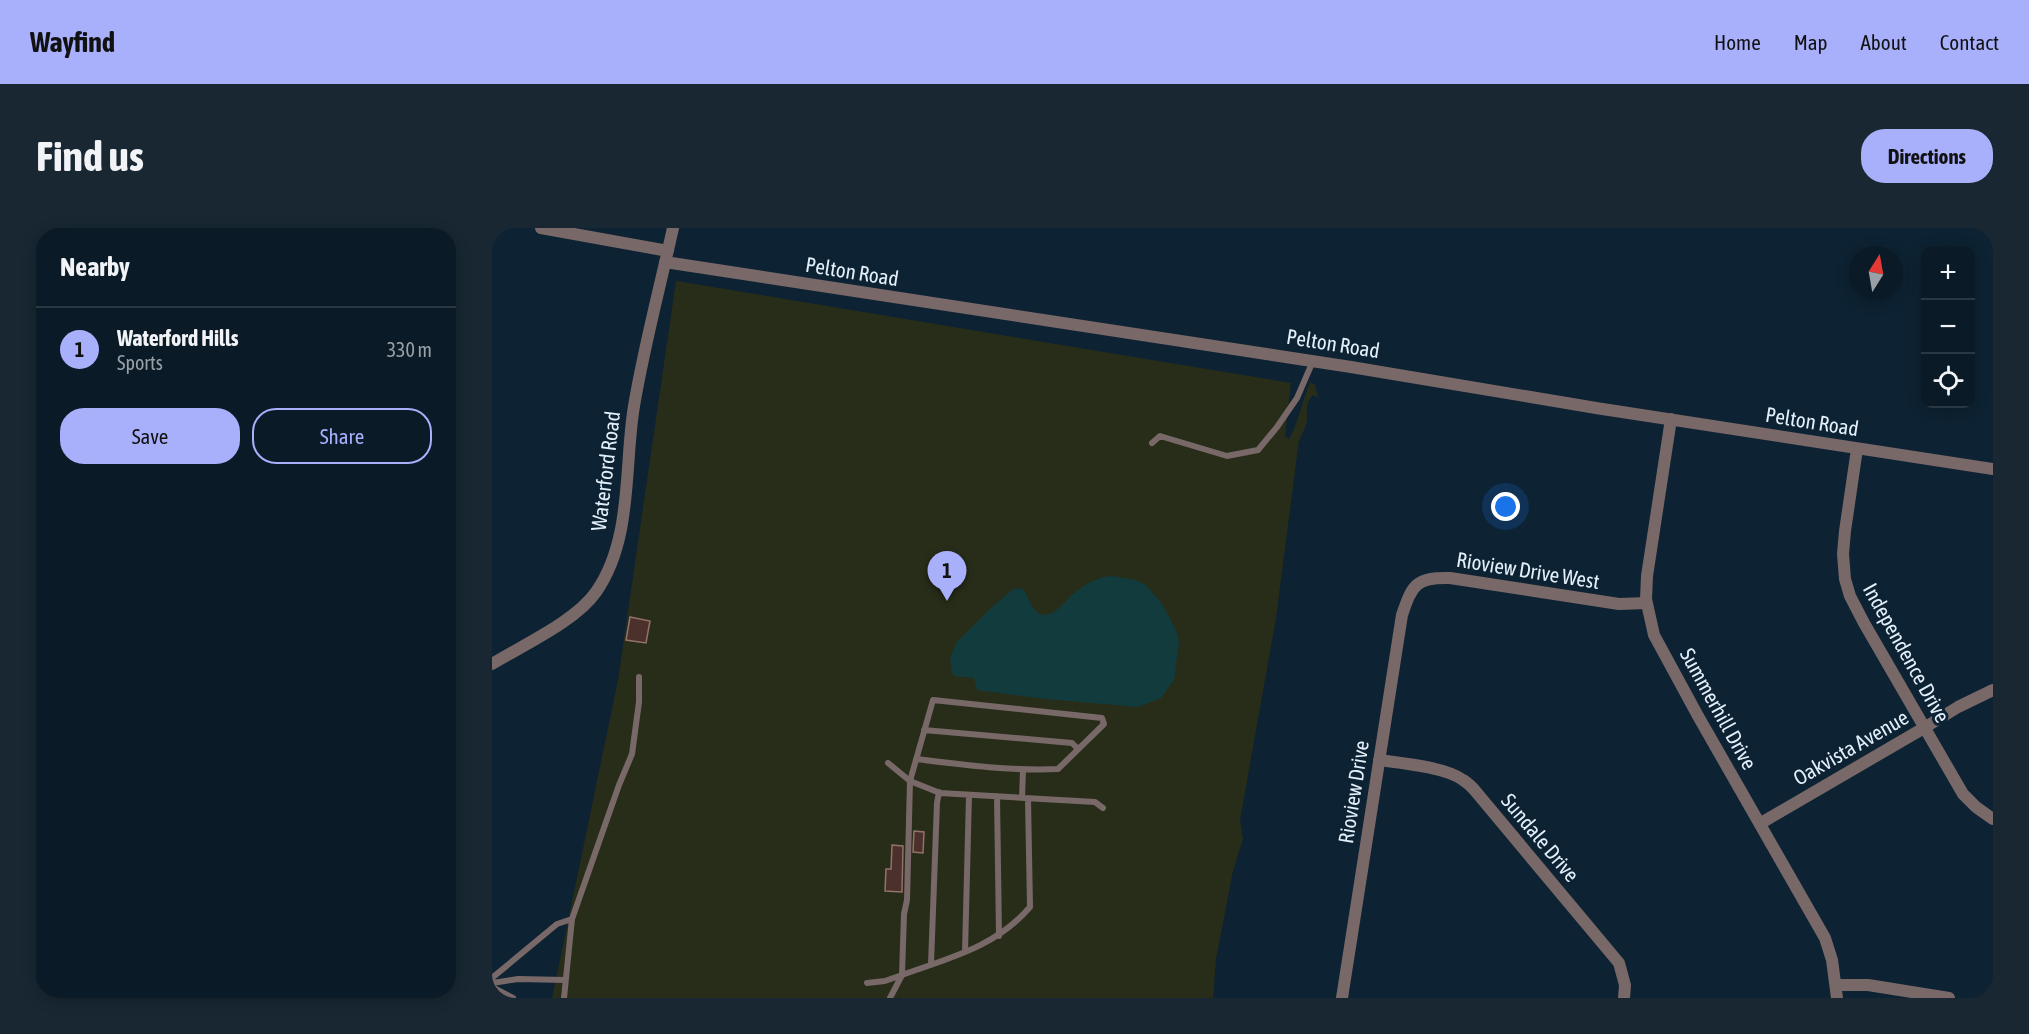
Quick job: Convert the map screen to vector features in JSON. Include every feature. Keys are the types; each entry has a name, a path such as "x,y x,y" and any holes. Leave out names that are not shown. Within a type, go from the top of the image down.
{"street":[{"name":"Pelton Road","path":"541,228 667,256 1857,449 1993,469"},
{"name":"Waterford Road","path":"492,664 574,615 586,604 605,577 618,542 638,383 673,228"},
{"name":"Summerhill Drive","path":"1671,419 1647,576 1647,603 1654,635 1825,938 1832,960 1836,992"},
{"name":"Independence Drive","path":"1857,449 1843,554 1845,579 1850,596 1963,794 1993,819"},
{"name":"Rioview Drive West","path":"1409,594 1421,580 1433,577 1619,604 1647,603"},
{"name":"Rioview Drive","path":"1342,998 1402,615 1409,594"},
{"name":"Oakvista Avenue","path":"1761,823 1958,707 1993,690"},
{"name":"Sundale Drive","path":"1378,760 1411,764 1454,775 1477,793 1619,963 1625,985 1624,998"},
{"path":"1836,992 1868,985 1949,998"}],"lane":[{"path":"1152,443 1160,436 1227,456 1258,450 1277,428 1296,398 1313,361"},
{"path":"564,998 564,980 572,919 632,754 639,702 639,677"},
{"path":"890,998 902,975 904,914 907,900 910,782 916,759 924,730 933,700 1102,718 1104,724 1058,769 1023,770 976,767 916,759"},
{"path":"924,730 1072,743 1078,750"},
{"path":"888,763 910,782 939,792 1095,802 1103,808"},
{"path":"867,983 885,981 965,952 999,936 1016,924 1030,907 1023,770"},
{"path":"931,964 939,792"},
{"path":"965,952 969,795"},
{"path":"997,796 999,936"},
{"path":"492,978 556,924 572,919"},
{"path":"492,985 518,979 564,980"},
{"path":"492,985 513,998"}],"shaded area":[{"path":"676,281 1291,383 1285,437 1289,439 1310,382 1315,385 1318,398 1313,395 1309,401 1306,423 1299,440 1276,618 1240,820 1243,839 1233,871 1216,959 1213,998 552,998 618,680"},
{"path":"1112,576 1136,580 1146,585 1162,604 1175,628 1179,642 1174,680 1161,698 1138,707 1045,699 977,690 974,678 955,676 952,673 950,659 956,643 994,605 1015,588 1023,589 1033,608 1043,615 1053,612 1087,584"}],"building":[{"path":"630,617 650,621 646,643 626,640"},
{"path":"914,831 924,832 923,853 913,852"},
{"path":"892,845 903,846 902,892 885,891 886,869 891,869"}],"place":[{"name":"Waterford Hills","path":"947,601"}]}
